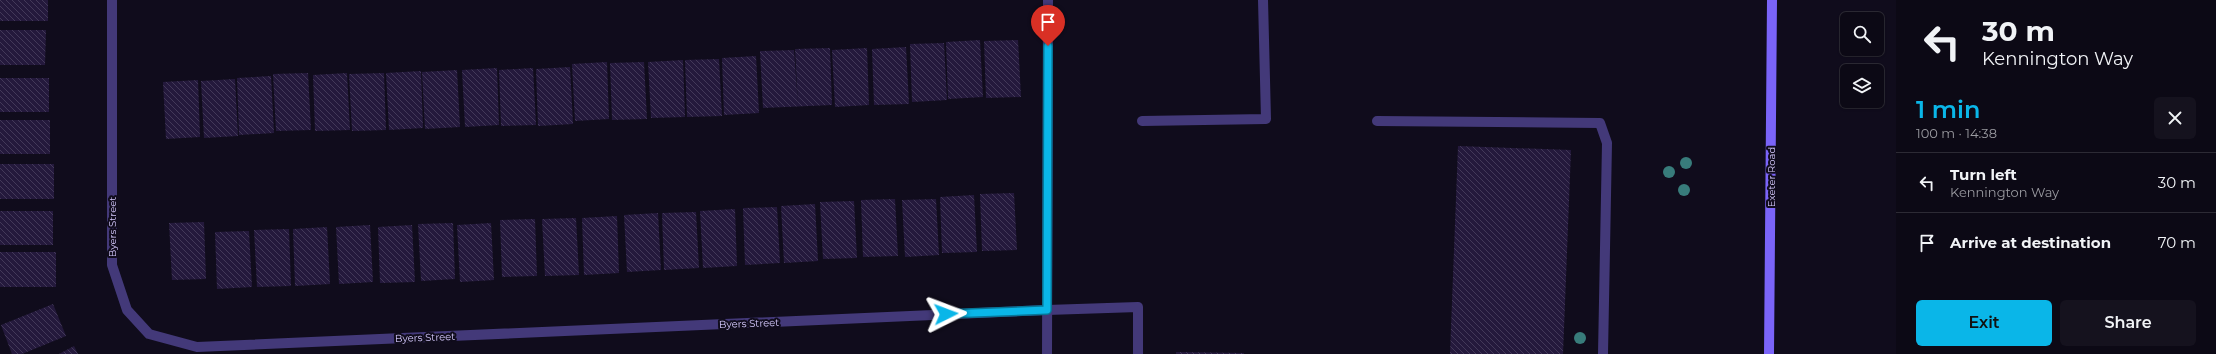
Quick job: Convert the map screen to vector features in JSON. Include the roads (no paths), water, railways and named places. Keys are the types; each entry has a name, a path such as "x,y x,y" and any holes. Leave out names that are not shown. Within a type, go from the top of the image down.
{"main road":[{"name":"Exeter Road","path":"1769,354 1772,0"}],"street":[{"name":"Byers Street","path":"112,0 112,265 127,310 149,334 197,347 1138,307 1138,354"},
{"path":"1047,354 1048,0"},
{"path":"1142,121 1266,119 1263,0"},
{"path":"1377,121 1600,123 1607,143 1603,354"}]}
